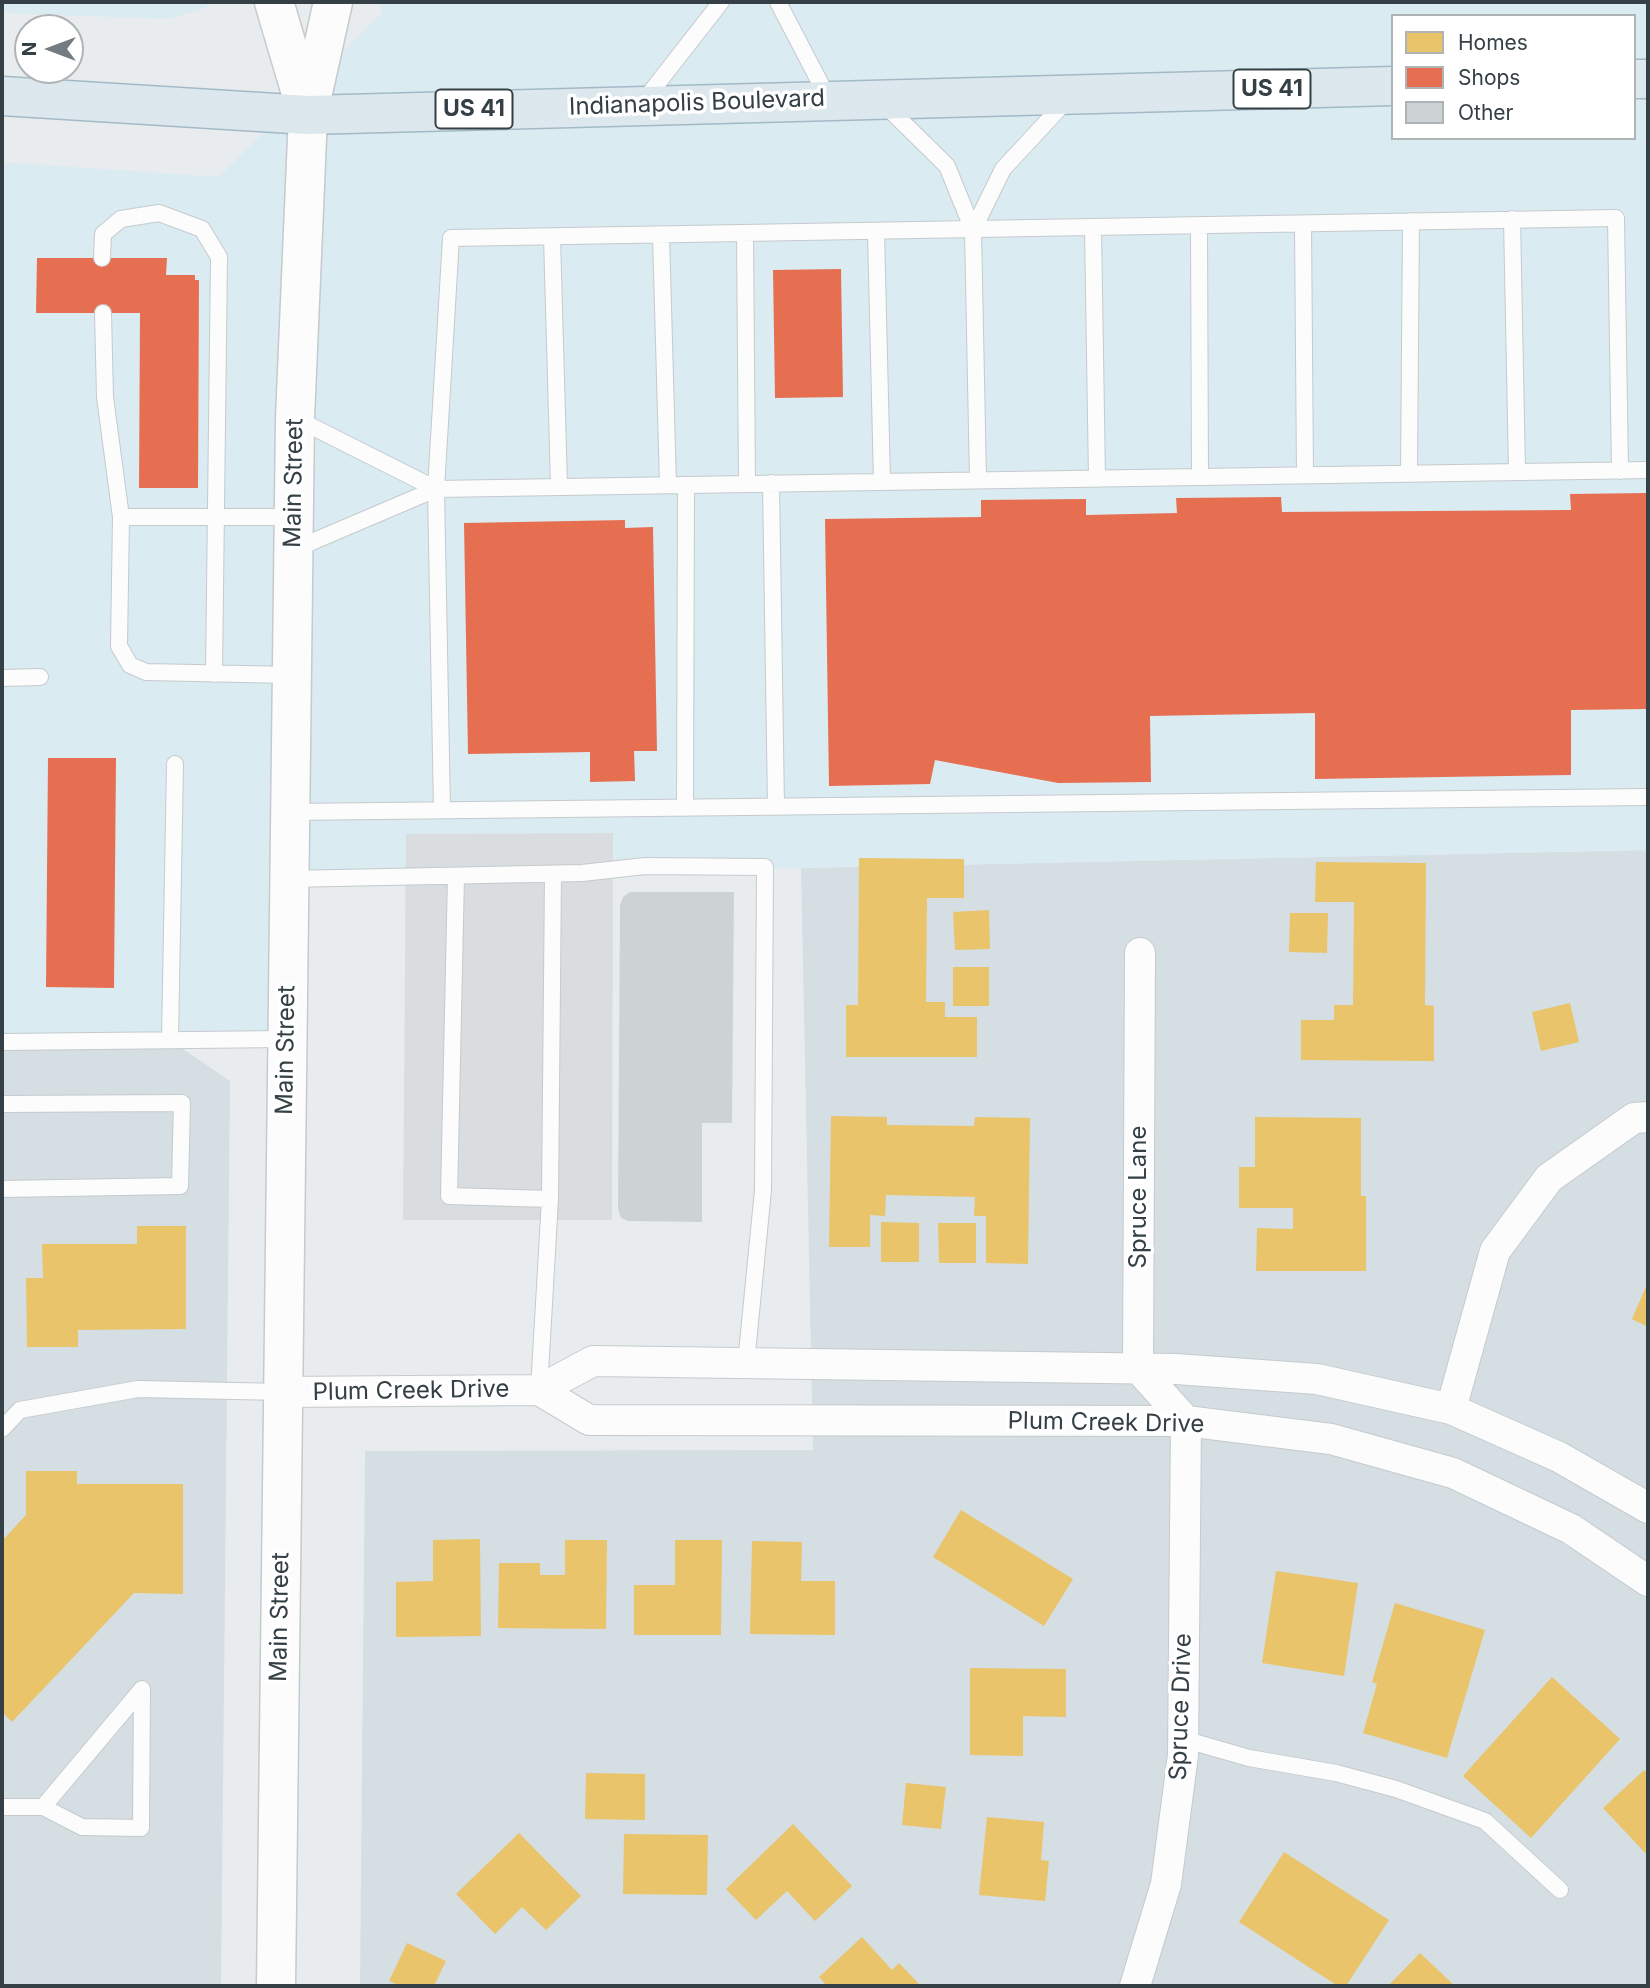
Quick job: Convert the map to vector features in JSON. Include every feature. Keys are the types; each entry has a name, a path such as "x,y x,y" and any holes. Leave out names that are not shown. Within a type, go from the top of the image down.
{"highway":[{"name":"Indianapolis Boulevard","path":"2,96 308,115 1391,86"}],"street":[{"name":"Main Street","path":"274,2 308,115"},
{"name":"Main Street","path":"276,1986 295,418 308,115 333,2"},
{"name":"Spruce Lane","path":"1138,1368 1140,953"},
{"path":"1451,1409 1496,1251 1549,1178 1634,1118 1648,1117"},
{"name":"Plum Creek Drive","path":"282,1392 539,1390 593,1361 1138,1368 1317,1379 1451,1409 1559,1457 1648,1508"},
{"path":"1138,1368 1186,1422"},
{"name":"Plum Creek Drive","path":"539,1390 589,1420 1186,1422 1331,1439 1453,1474 1571,1529 1648,1581"},
{"name":"Spruce Drive","path":"1135,1986 1166,1884 1183,1755 1186,1422"}],"lane":[{"path":"641,105 721,2"},
{"path":"778,2 829,100"},
{"path":"973,230 1003,169 1071,95"},
{"path":"880,100 947,166 973,230 978,480"},
{"path":"102,258 103,233 121,219 159,214 202,229 219,257 214,674"},
{"path":"442,810 436,489 451,238 1616,218 1620,471"},
{"path":"1512,219 1517,472"},
{"path":"1409,474 1411,221"},
{"path":"1303,223 1305,475"},
{"path":"1199,226 1200,477"},
{"path":"1093,228 1097,479"},
{"path":"876,231 883,482"},
{"path":"746,233 747,484"},
{"path":"661,235 668,485"},
{"path":"552,237 559,486"},
{"path":"103,313 104,397 121,516 119,646 130,665 146,672 291,675"},
{"path":"295,418 436,489"},
{"path":"121,516 215,517 293,534 436,489 1648,470"},
{"path":"771,483 776,807"},
{"path":"685,808 686,485"},
{"path":"2,678 40,677"},
{"path":"170,1040 175,764"},
{"path":"289,812 1648,797"},
{"path":"289,879 582,873 645,866 765,867 763,1189 746,1363"},
{"path":"539,1390 550,1199 553,874"},
{"path":"456,876 449,1196 550,1199"},
{"path":"2,1042 286,1039"},
{"path":"2,1104 181,1103 180,1186 2,1189"},
{"path":"2,1429 20,1410 138,1389 282,1392"},
{"path":"2,1807 43,1807 82,1827 141,1828 142,1689 43,1807"},
{"path":"1183,1739 1249,1758 1336,1773 1396,1789 1485,1821 1560,1890"}],"shaded area":[{"path":"2,2 211,2 203,9 167,19 2,13"},
{"path":"381,2 1648,2 1648,850 289,879 286,1039 2,1037 2,162 219,177 381,14"},
{"path":"613,833 612,1220 403,1220 406,834"},
{"path":"1648,850 1648,1986 360,1986 365,1451 813,1450 801,868"},
{"path":"2,1039 170,1040 230,1081 221,1986 2,1986"}],"building: Homes":[{"path":"859,858 964,859 964,898 927,898 926,1002 945,1002 945,1017 977,1017 977,1057 846,1057 846,1005 858,1005"},
{"path":"1316,862 1426,863 1425,1005 1434,1006 1434,1061 1301,1060 1301,1020 1334,1020 1334,1005 1353,1005 1354,902 1315,902"},
{"path":"989,910 990,949 955,950 953,912"},
{"path":"1290,913 1328,913 1327,953 1289,952"},
{"path":"953,967 989,967 989,1006 953,1006"},
{"path":"1570,1003 1579,1042 1541,1051 1532,1012"},
{"path":"831,1116 887,1117 887,1125 974,1126 975,1117 1030,1118 1028,1264 986,1263 986,1216 974,1216 975,1197 886,1195 885,1216 870,1215 870,1247 829,1247"},
{"path":"1255,1117 1361,1118 1361,1196 1366,1196 1366,1271 1256,1271 1257,1228 1293,1229 1293,1208 1239,1208 1239,1167 1255,1167"},
{"path":"881,1222 919,1223 919,1262 881,1262"},
{"path":"938,1223 976,1223 976,1263 939,1263"},
{"path":"137,1226 186,1226 186,1329 78,1330 78,1347 27,1347 26,1278 43,1278 42,1244 137,1244"},
{"path":"1648,1282 1648,1327 1632,1319"},
{"path":"26,1471 77,1471 77,1484 183,1484 183,1594 134,1593 12,1722 2,1712 2,1541 26,1515"},
{"path":"961,1510 1073,1579 1044,1626 933,1557"},
{"path":"480,1539 481,1636 396,1637 396,1582 433,1581 433,1540"},
{"path":"565,1540 607,1540 606,1629 498,1628 499,1563 540,1563 540,1575 565,1575"},
{"path":"675,1540 722,1540 721,1635 634,1635 634,1585 675,1585"},
{"path":"752,1541 802,1542 801,1581 835,1581 835,1635 750,1634"},
{"path":"1276,1571 1358,1583 1344,1676 1262,1663"},
{"path":"1395,1603 1485,1630 1447,1758 1363,1733 1377,1684 1372,1682"},
{"path":"970,1668 1066,1669 1066,1717 1023,1716 1023,1756 970,1755"},
{"path":"1552,1677 1620,1739 1531,1838 1463,1776"},
{"path":"1644,1770 1648,1774 1648,1856 1603,1808"},
{"path":"586,1773 645,1774 645,1820 585,1819"},
{"path":"906,1783 946,1787 941,1829 902,1825"},
{"path":"987,1817 1044,1822 1041,1860 1049,1861 1045,1901 979,1895"},
{"path":"793,1824 852,1886 815,1921 787,1891 756,1920 726,1889"},
{"path":"519,1833 581,1896 546,1930 522,1907 495,1934 456,1894"},
{"path":"624,1834 708,1835 707,1895 623,1894"},
{"path":"1284,1852 1389,1920 1346,1986 1338,1986 1239,1922"},
{"path":"862,1937 892,1970 899,1963 921,1986 827,1986 819,1977"},
{"path":"407,1943 446,1961 434,1986 401,1986 389,1981"},
{"path":"1420,1953 1455,1986 1388,1986"}],"building: Shops":[{"path":"37,258 167,258 166,275 195,275 195,280 199,280 198,488 139,488 140,313 36,313"},
{"path":"841,269 843,397 775,398 773,270"},
{"path":"1648,493 1648,709 1571,710 1571,775 1315,779 1315,713 1150,716 1151,782 1058,783 935,760 930,784 829,786 825,519 981,517 981,500 1086,499 1086,515 1177,513 1176,498 1281,497 1282,512 1571,510 1570,494"},
{"path":"625,520 625,528 653,527 657,751 634,751 635,781 590,782 590,752 468,754 464,523"},
{"path":"48,758 116,758 114,988 46,987"}],"building: Other":[{"path":"630,892 734,892 732,1123 702,1123 702,1222 628,1221 621,1218 618,1209 620,905 623,897"}]}
